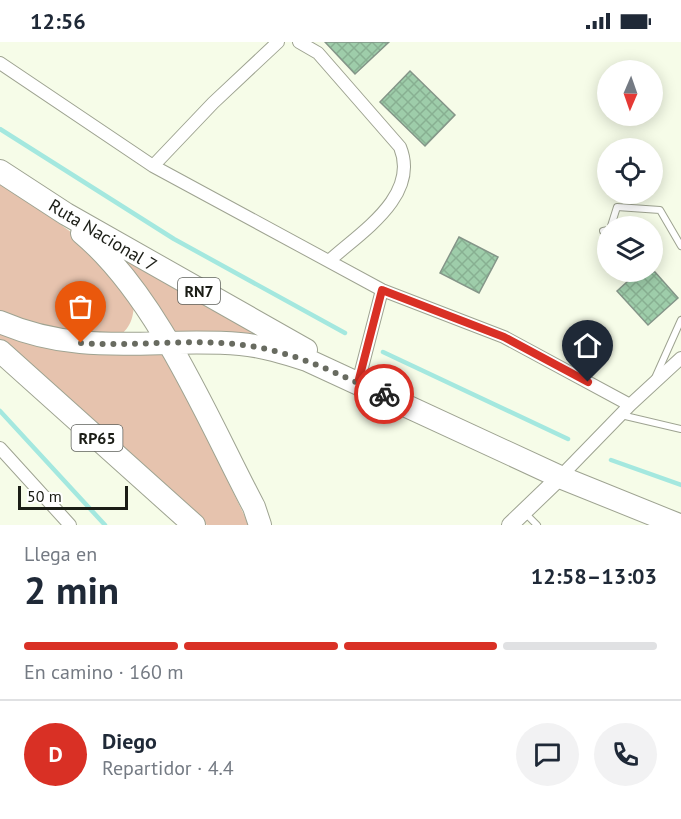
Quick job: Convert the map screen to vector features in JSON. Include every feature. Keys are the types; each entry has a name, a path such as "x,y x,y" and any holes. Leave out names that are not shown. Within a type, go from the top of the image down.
{"highway":[{"path":"2,173 100,248 139,299 189,383 254,507 260,525"},
{"name":"Ruta Nacional 7","path":"2,173 87,226 396,401"},
{"path":"115,346 135,330 139,320 139,299"},
{"name":"Ruta Nacional 7","path":"0,322 28,334 65,342 115,346 208,343 242,345 282,352 307,360 560,477"},
{"path":"189,383 192,363 208,343"},
{"name":"RP65","path":"0,351 194,525"},
{"name":"RN7","path":"560,477 679,525"}],"street":[{"path":"153,166 213,103 278,42"},
{"path":"299,42 318,54 400,147 406,161 401,189 392,203 329,261"},
{"path":"0,63 153,166 382,290 504,337 630,405"},
{"path":"359,379 382,290"},
{"path":"510,525 630,405 681,358"},
{"path":"0,448 70,525"}],"lane":[{"path":"614,216 617,207 660,210 681,246"},
{"path":"653,384 681,320"},
{"path":"620,415 681,429"},
{"path":"523,511 537,525"}],"shaded area":[{"path":"0,181 82,240 134,300 130,322 125,331 115,339 0,317"},
{"path":"104,244 244,326 258,339 171,337"},
{"path":"0,328 164,349 249,525 207,525 0,343"}],"building":[{"path":"325,42 389,42 355,74"},
{"path":"410,71 455,115 425,146 380,102"},
{"path":"459,237 498,257 479,293 440,273"},
{"path":"663,281 678,298 648,325 617,291 627,282"}],"waterway":[{"path":"0,129 174,239 345,333"},
{"path":"383,352 568,439"},
{"path":"0,411 105,525"},
{"path":"611,460 681,485"}],"way so far":[{"path":"81,343 115,346 167,343 242,345 282,352 307,360 396,401 384,394"}],"route":[{"path":"384,394 359,379 382,290 504,337 588,382"}]}
